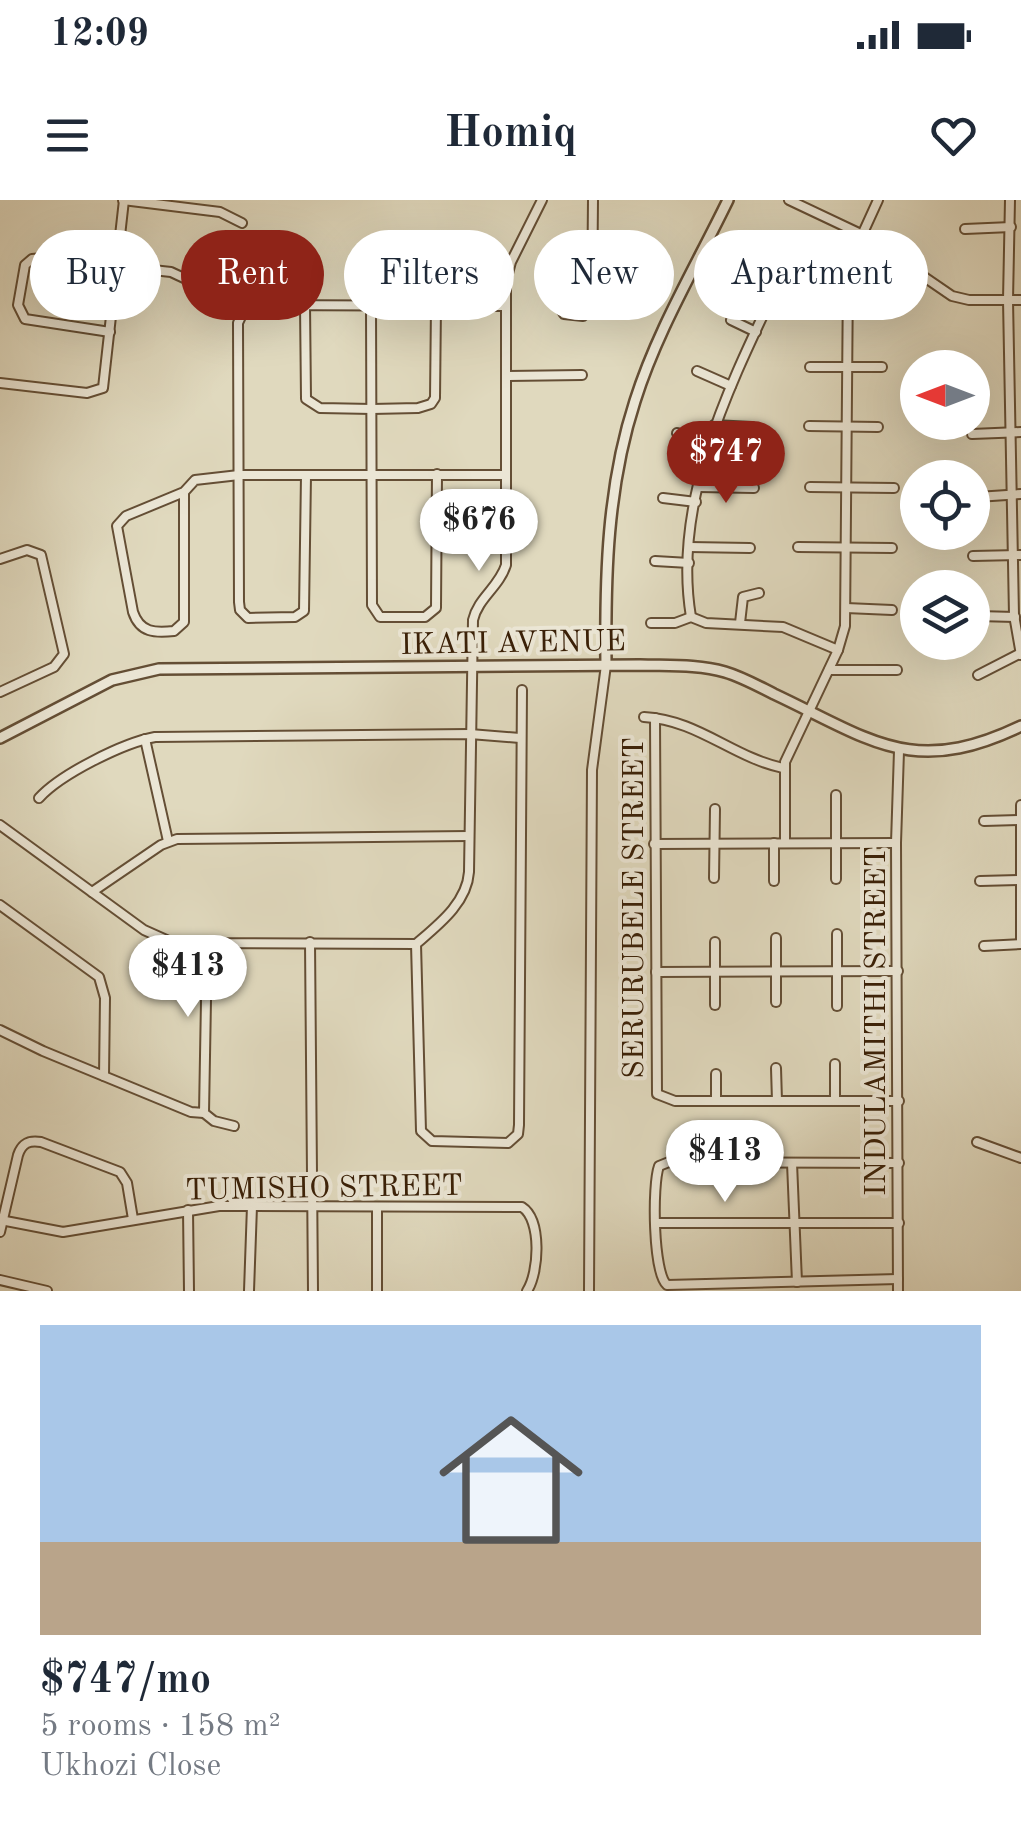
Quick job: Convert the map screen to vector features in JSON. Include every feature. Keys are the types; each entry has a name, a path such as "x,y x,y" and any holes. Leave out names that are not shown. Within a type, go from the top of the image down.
{"street":[{"path":"121,230 124,200 220,212 242,223"},
{"path":"514,258 542,200"},
{"path":"593,200 593,230"},
{"path":"589,1291 592,770 606,666 608,538 623,443 651,360 728,200"},
{"path":"788,200 853,230"},
{"path":"866,230 878,200"},
{"path":"978,675 1021,654 1014,617 1016,433 1008,300 1010,200"},
{"path":"965,229 1021,234"},
{"path":"30,261 23,270 18,305 21,315 30,322 110,332"},
{"path":"592,269 590,310 583,316 564,314 557,303 558,276 568,270 592,269"},
{"path":"928,279 952,296 969,300 1021,300"},
{"path":"0,383 87,393 100,390 106,380 111,320"},
{"path":"240,320 239,602 243,615 255,619 294,617 304,611 306,475"},
{"path":"304,320 306,399 320,408 372,409 431,404 435,398 436,320"},
{"path":"371,320 372,605 376,614 386,618 425,617 436,608 437,474"},
{"path":"0,825 159,938 178,944 416,944 457,904 467,888 474,612 506,565 506,320"},
{"path":"731,320 756,332"},
{"path":"691,617 689,547 709,442 762,320"},
{"path":"784,842 783,768 843,636 846,320"},
{"path":"810,367 882,367"},
{"path":"697,371 731,386"},
{"path":"1010,372 1021,372"},
{"path":"506,376 582,375"},
{"path":"714,425 752,427"},
{"path":"809,426 878,427"},
{"path":"677,433 709,442"},
{"path":"990,434 1016,433"},
{"path":"184,492 184,622 174,631 145,630 133,612 117,526 126,516 184,492 200,478 505,475"},
{"path":"699,487 754,488"},
{"path":"810,488 894,488"},
{"path":"990,496 1016,494"},
{"path":"663,498 696,502"},
{"path":"798,546 892,548"},
{"path":"689,547 750,548"},
{"path":"0,559 27,550 41,555 64,654 54,666 0,692"},
{"path":"973,556 1017,555"},
{"path":"655,561 689,563"},
{"path":"740,623 743,597 759,593"},
{"path":"846,608 892,610"},
{"path":"990,616 1014,617"},
{"path":"651,623 675,624 691,617 706,623 783,627 838,650"},
{"name":"IKATI AVENUE","path":"0,738 103,684 139,671 640,665 725,672 899,751 976,746 1021,726"},
{"path":"829,670 897,670"},
{"path":"416,944 420,1126 426,1139 500,1144 514,1140 519,1124 522,690"},
{"path":"644,717 681,722 760,761 783,768"},
{"name":"SERURUBELE STREET","path":"655,718 658,1094 668,1100 899,1101"},
{"path":"40,798 65,778 145,739 470,734 520,738"},
{"path":"145,739 168,841"},
{"name":"INDULAMITHI STREET","path":"898,1291 899,751"},
{"path":"836,795 836,879"},
{"path":"984,946 1021,942 1021,805"},
{"path":"714,810 714,878"},
{"path":"984,822 1019,820"},
{"path":"92,892 168,841 188,838 469,836"},
{"path":"774,842 774,881"},
{"path":"654,844 896,843"},
{"path":"980,881 1019,880"},
{"path":"0,905 102,982 104,1076"},
{"path":"836,934 837,1006"},
{"path":"776,938 776,1002"},
{"path":"310,942 312,1291"},
{"path":"715,942 715,1005"},
{"path":"200,1114 207,943"},
{"path":"656,972 898,971"},
{"path":"1,1034 234,1126"},
{"path":"835,1064 835,1101"},
{"path":"776,1068 777,1101"},
{"path":"716,1074 716,1101"},
{"path":"0,1232 20,1149 25,1143 36,1141 120,1172 128,1183 133,1219"},
{"path":"976,1142 1021,1158"},
{"path":"898,1162 662,1164 656,1174 658,1270 667,1285 898,1280"},
{"path":"792,1163 797,1282"},
{"path":"248,1291 252,1206"},
{"name":"TUMISHO STREET","path":"1,1220 64,1232 188,1210 252,1206 512,1206 530,1212 534,1226 534,1272 527,1291"},
{"path":"377,1291 378,1207"},
{"path":"188,1210 189,1291"},
{"path":"657,1224 899,1223"},
{"path":"0,1280 47,1291"}]}
